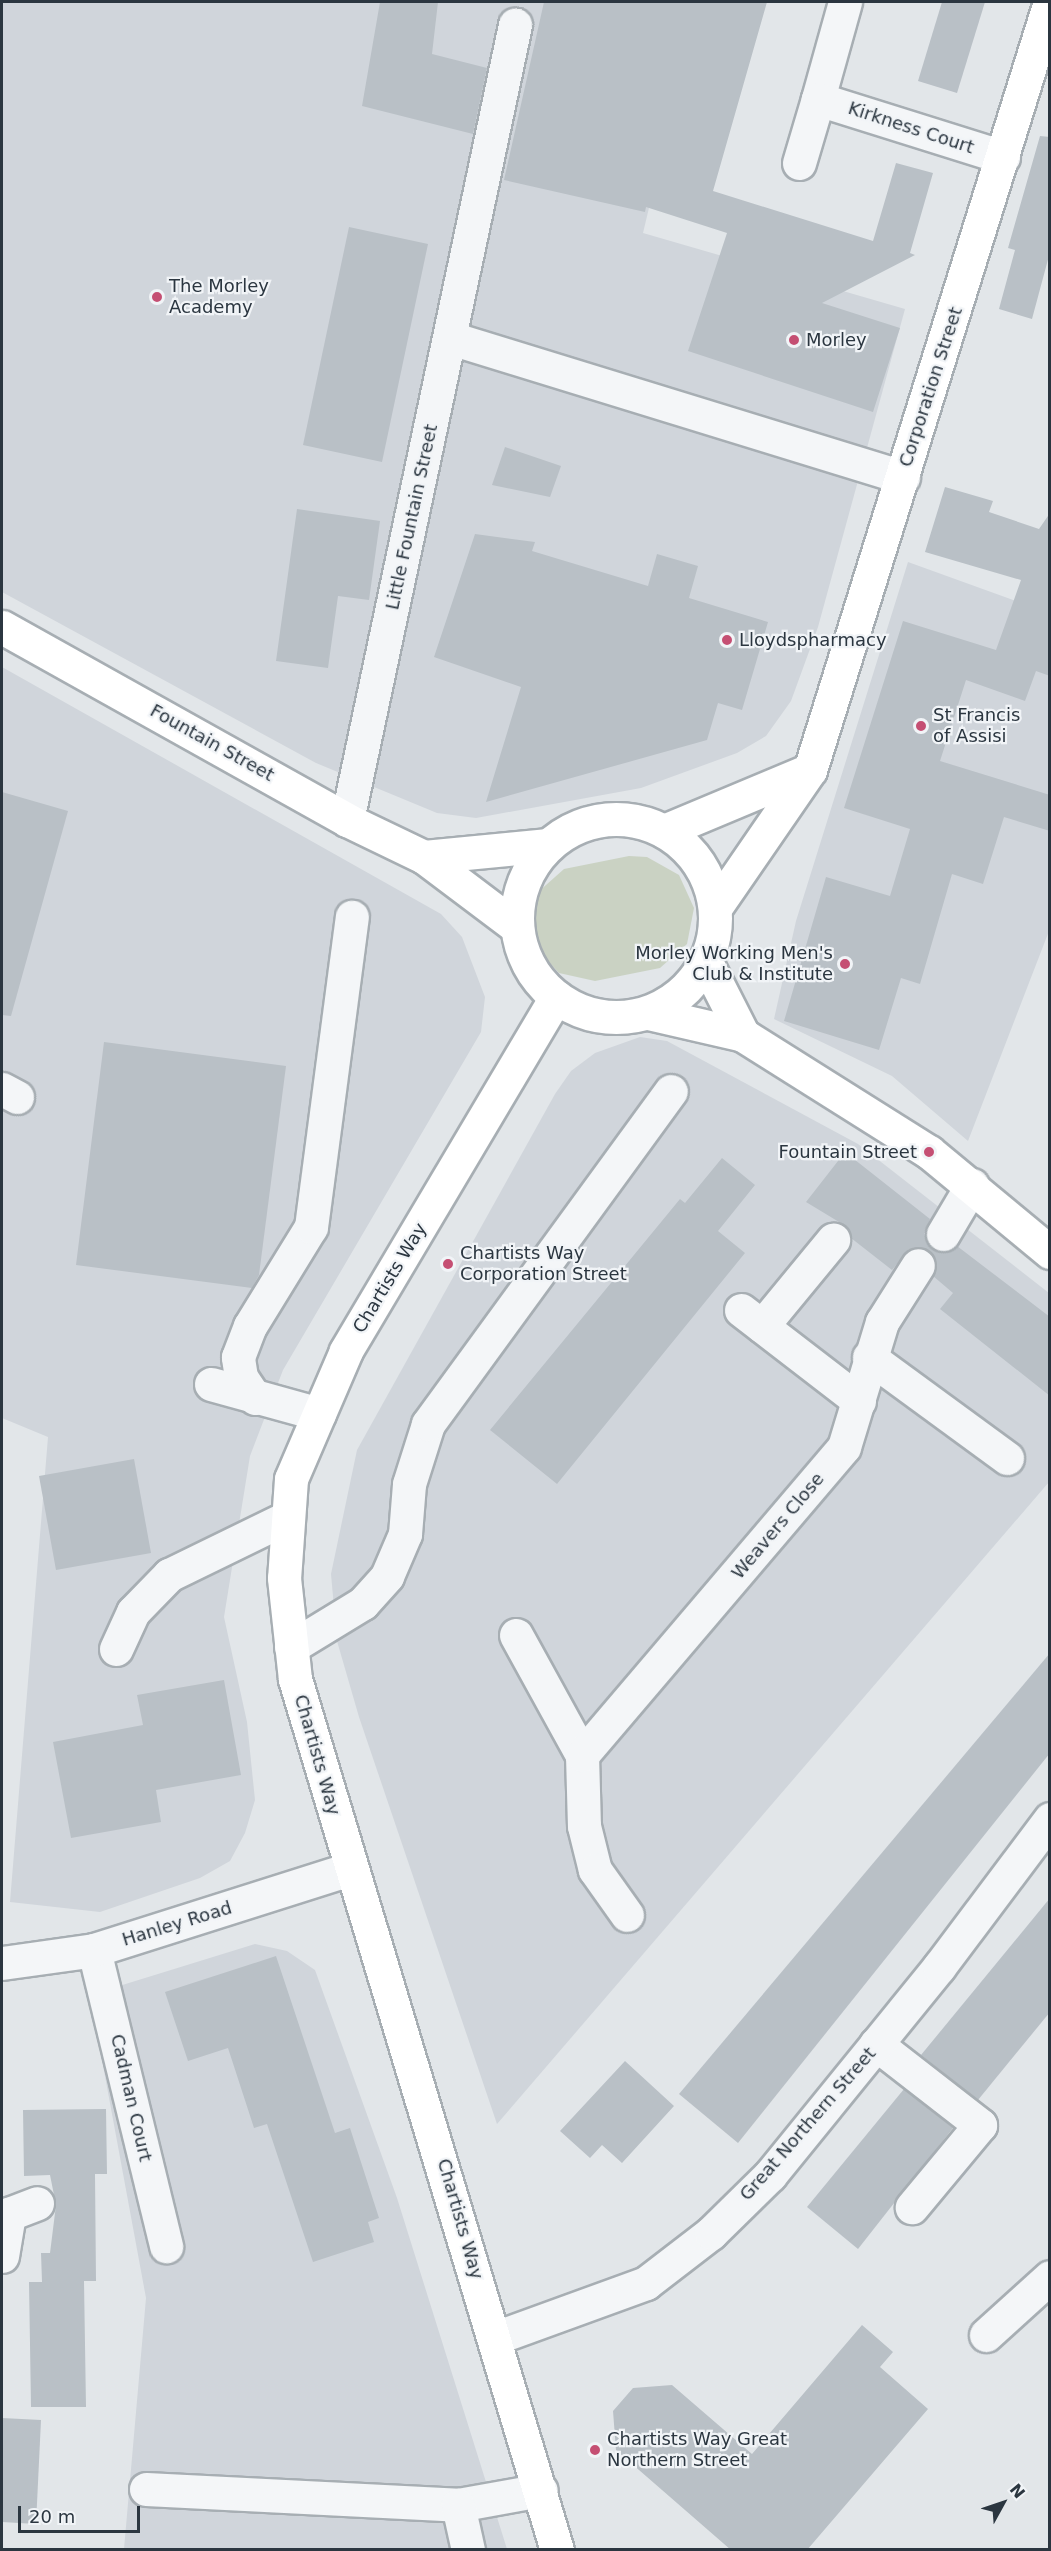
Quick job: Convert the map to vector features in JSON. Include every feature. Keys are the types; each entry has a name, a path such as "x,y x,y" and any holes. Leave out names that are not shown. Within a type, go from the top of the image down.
{"main road":[{"name":"Corporation Street","path":"715,908 702,867 664,831 631,820 604,819 571,830 549,845 520,891 517,927 525,959 556,997 607,1017 648,1013 692,987 706,962 715,908 810,770 1004,157 1050,2"},
{"name":"Fountain Street","path":"2,627 347,820 424,857 517,927"},
{"path":"664,831 810,770"},
{"path":"424,857 549,845"},
{"path":"706,962 743,1035"},
{"name":"Chartists Way","path":"556,997 346,1351 291,1479 286,1518 284,1578 295,1679 350,1869 542,2490 557,2550"},
{"path":"648,1013 743,1035 972,1185 1050,1252"}],"street":[{"path":"799,164 845,2"},
{"name":"Little Fountain Street","path":"347,820 477,215 515,25"},
{"name":"Kirkness Court","path":"818,99 1004,157"},
{"path":"451,338 903,477"},
{"path":"255,1398 241,1377 238,1357 250,1326 311,1227 352,917"},
{"path":"291,1647 363,1603 387,1576 405,1534 409,1484 428,1424 671,1091"},
{"path":"943,1234 972,1185"},
{"path":"833,1240 752,1318 859,1401"},
{"name":"Weavers Close","path":"582,1755 844,1447 859,1401 869,1357 892,1302 918,1265"},
{"path":"869,1357 1007,1458"},
{"path":"211,1384 319,1414"},
{"path":"116,1649 133,1612 169,1575 286,1518"},
{"path":"516,1635 582,1755 584,1826 595,1870 627,1915"},
{"name":"Great Northern Street","path":"495,2338 646,2283 711,2233 770,2175 876,2044 1050,1819"},
{"name":"Hanley Road","path":"2,1963 94,1950 350,1869"},
{"name":"Cadman Court","path":"94,1950 166,2246"},
{"path":"876,2044 980,2125 912,2207"},
{"path":"2,2256 9,2214 37,2203"},
{"path":"986,2335 1050,2277"},
{"path":"146,2489 458,2505 542,2490"},
{"path":"458,2505 468,2550"}],"shaded area":[{"path":"2,2 698,2 643,233 905,309 818,627 791,701 766,736 737,753 641,788 476,818 437,813 316,763 2,592"},
{"path":"908,562 1049,613 1049,931 968,1141 892,1076 774,1019 796,921"},
{"path":"2,667 441,914 462,937 485,997 481,1032 283,1370 250,1456 224,1617 247,1722 255,1800 245,1833 230,1861 200,1878 100,1912 10,1902 48,1437 2,1418"},
{"path":"640,1037 667,1041 858,1144 1049,1293 1049,1482 497,2124 359,1717 337,1641 331,1574 357,1450 555,1094 571,1071 595,1053"},
{"path":"255,1944 287,1951 315,1970 397,2198 507,2549 124,2549 146,2298 90,1995"}],"green space":[{"path":"629,856 647,857 679,875 694,908 687,944 660,968 595,981 559,973 535,947 530,929 537,893 564,869"}],"building":[{"path":"380,2 438,2 432,54 487,68 473,134 362,106"},
{"path":"544,2 767,2 713,191 873,241 896,163 933,173 910,253 915,255 822,303 900,328 873,412 688,351 727,233 646,207 645,212 504,180"},
{"path":"942,2 985,2 957,93 918,81"},
{"path":"1040,136 1050,137 1050,252 1032,319 999,309 1015,250 1008,248"},
{"path":"349,227 428,244 382,462 303,445"},
{"path":"505,447 561,466 550,497 492,485"},
{"path":"945,487 993,501 989,512 1039,529 1050,513 1050,676 1036,671 1025,701 966,680 940,761 1050,795 1050,831 1004,817 983,884 952,874 920,984 901,978 879,1050 784,1021 826,877 890,896 910,829 844,808 903,621 996,650 1021,580 925,552"},
{"path":"297,509 380,521 369,600 338,596 328,668 276,661"},
{"path":"475,534 535,542 532,551 648,586 657,554 698,566 689,598 768,622 742,710 718,703 707,740 486,802 521,687 434,657"},
{"path":"2,792 68,811 11,1016 2,1015"},
{"path":"104,1042 286,1066 259,1275 252,1288 76,1265"},
{"path":"845,1152 930,1219 924,1234 933,1250 943,1253 957,1246 1050,1317 1050,1396 940,1309 953,1293 933,1276 937,1265 928,1250 909,1249 892,1270 851,1238 844,1225 806,1202"},
{"path":"722,1158 755,1185 718,1231 745,1253 557,1484 490,1430 680,1199 685,1203"},
{"path":"134,1459 151,1553 56,1570 39,1476"},
{"path":"1050,1653 1050,1753 738,2143 679,2094"},
{"path":"224,1680 241,1775 156,1790 161,1822 71,1838 53,1742 143,1725 137,1695"},
{"path":"1050,1898 1050,2012 978,2100 921,2055"},
{"path":"276,1956 335,2133 350,2128 379,2218 368,2222 374,2242 313,2262 267,2124 254,2128 228,2048 188,2061 165,1992"},
{"path":"625,2061 674,2106 622,2163 602,2145 590,2158 560,2131"},
{"path":"904,2089 953,2128 858,2249 807,2207"},
{"path":"106,2109 107,2174 95,2174 96,2281 84,2281 86,2407 31,2407 29,2282 42,2282 41,2253 50,2253 56,2205 50,2175 24,2176 23,2110"},
{"path":"862,2325 893,2352 880,2367 928,2409 807,2550 731,2550 616,2450 613,2411 633,2388 672,2385 752,2454"},
{"path":"2,2418 41,2420 36,2524 2,2522"}],"place":[{"name":"The Morley Academy","path":"157,297"},
{"name":"Morley","path":"794,340"},
{"name":"Lloydspharmacy","path":"727,640"},
{"name":"St Francis of Assisi","path":"921,726"},
{"name":"Morley Working Men's Club & Institute","path":"845,964"},
{"name":"Fountain Street","path":"929,1152"},
{"name":"Chartists Way Corporation Street","path":"448,1264"},
{"name":"Chartists Way Great Northern Street","path":"595,2450"}]}
